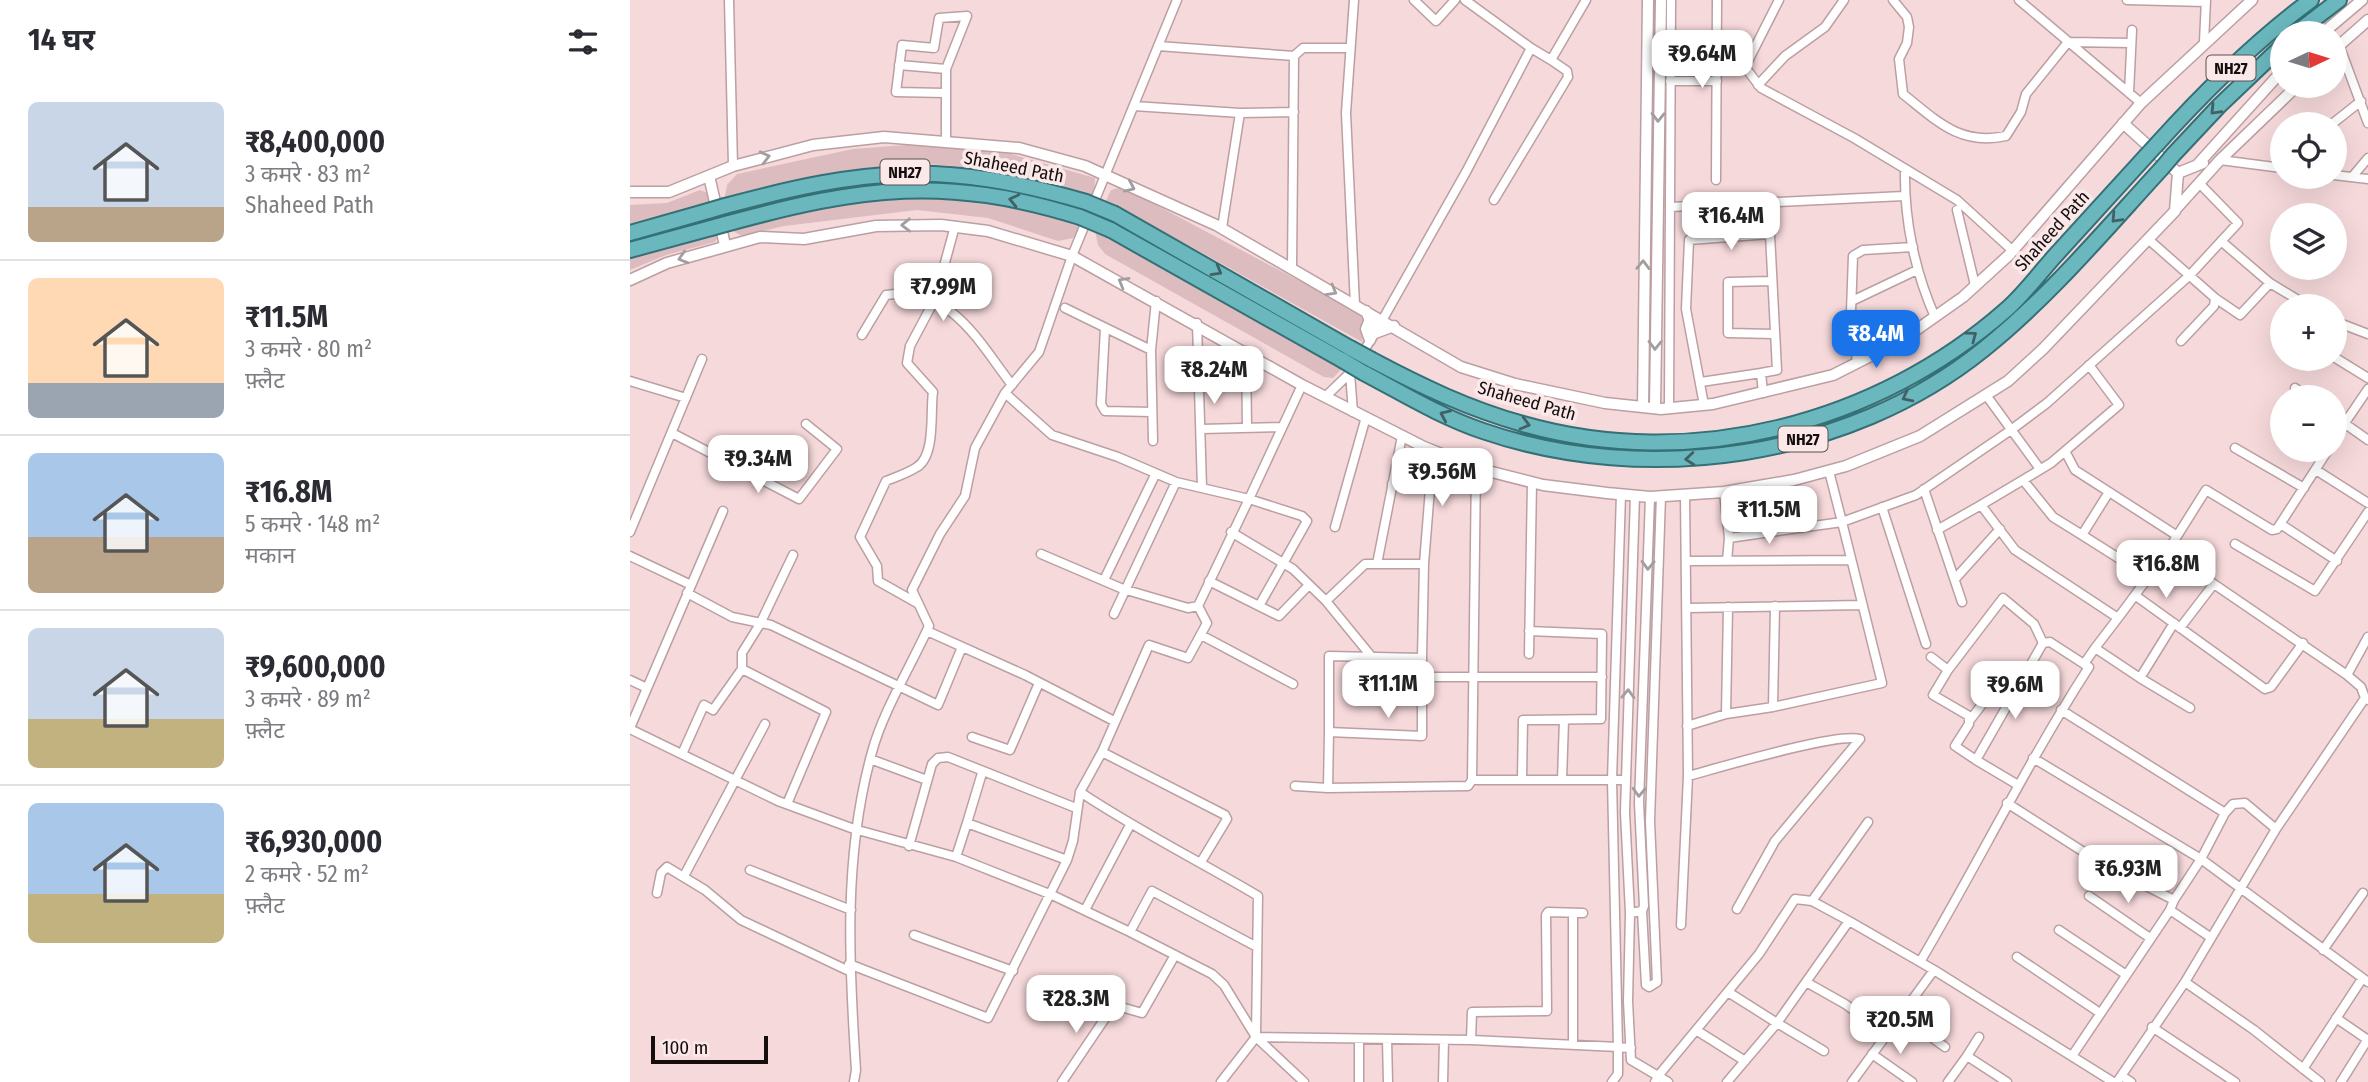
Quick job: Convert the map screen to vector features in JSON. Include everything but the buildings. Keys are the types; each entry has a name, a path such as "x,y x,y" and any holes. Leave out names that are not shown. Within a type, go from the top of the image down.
{"highway":[{"name":"Shaheed Path","path":"630,233 825,181 904,172 973,175 1086,202 1115,214 1356,363 1439,395 1523,424 1593,439 1663,443 1733,438 1819,418 1906,381 1945,357 2008,309 2211,86 2277,25 2311,0"},
{"path":"2312,21 2339,0"},
{"name":"Shaheed Path","path":"630,250 827,198 905,188 995,196 1080,217 1111,230 1481,431 1532,446 1591,455 1668,461 1736,455 1796,442 1859,421 1916,393 1982,351 2040,300 2219,106 2270,57"}],"street":[{"path":"729,0 733,166"},
{"path":"854,1082 856,1070 849,968 854,829 870,759 929,626 912,590 940,534 965,496 975,448 1005,393 1039,352 1072,256 1177,0"},
{"path":"1354,0 1346,113 1355,304"},
{"path":"1414,0 1436,21 1455,0"},
{"path":"1465,0 1567,71 1568,77 1494,200"},
{"path":"1552,61 1586,0"},
{"path":"1643,407 1647,0"},
{"path":"1654,408 1661,0"},
{"path":"1669,408 1671,0"},
{"path":"1716,180 1717,0"},
{"path":"1745,67 1779,0"},
{"path":"1758,85 1784,56 1825,27 1844,0"},
{"path":"1893,0 1907,17 1909,27 1907,43 1899,59 1903,94 1934,119 1978,140 2006,136 2021,112 2026,94 2068,42"},
{"path":"2018,0 2141,103"},
{"path":"2127,0 2206,1 2204,42"},
{"path":"630,192 669,192 733,166 813,145 884,137 1019,148 1105,175 1222,228 1355,304 1368,315 1382,318 1461,367 1561,395 1654,408 1704,405 1763,393 1833,374 1902,340 1935,317 2013,251 2141,103 2252,0"},
{"path":"2337,21 2362,0"},
{"path":"945,93 895,92 902,45 934,48 939,18 967,16 946,69 946,140"},
{"path":"2347,39 2368,20"},
{"path":"2129,93 2132,30"},
{"path":"2068,42 2131,43"},
{"path":"1158,46 1294,56 1303,48 1349,48"},
{"path":"1325,397 1356,363 1373,336 1466,172 1531,48"},
{"path":"1292,268 1294,56"},
{"path":"1717,60 1745,67 1758,85 1957,200 2013,251"},
{"path":"900,65 946,69"},
{"path":"2347,70 2368,123"},
{"path":"1670,81 1717,81"},
{"path":"2198,164 2270,84"},
{"path":"630,280 667,263 760,237 804,239 876,226 955,226 988,231 1072,256 1353,412 1433,451 1476,468 1532,482 1622,494 1656,496 1724,492 1829,471 1920,436 2008,381 2043,349 2220,160 2285,98"},
{"path":"2347,112 2361,101"},
{"path":"1134,106 1240,113 1294,112"},
{"path":"1222,228 1240,113"},
{"path":"2123,123 2178,173"},
{"path":"2228,130 2239,142"},
{"path":"2352,177 2368,158"},
{"path":"2178,173 2198,164 2220,160 2270,166"},
{"path":"1905,170 1904,196 1917,270 1935,317"},
{"path":"2175,211 2178,173"},
{"path":"709,176 725,245"},
{"path":"2347,176 2368,179"},
{"path":"1729,538 1842,522 1882,507 1924,489 2011,430 2190,275 2238,223 2199,183"},
{"path":"1670,207 1904,196"},
{"path":"1957,210 1975,285"},
{"path":"918,603 878,581 877,566 860,537 886,481 920,466 925,457 932,430 933,392 907,363 908,352 934,299 955,226"},
{"path":"1701,382 1777,370 1770,234 1689,240 1686,309 1690,344 1701,382 1704,405"},
{"path":"2148,239 2215,298 2240,315 2270,283"},
{"path":"2221,241 2270,283 2288,294"},
{"path":"1857,363 1851,311 1854,300 1852,266 1855,253 1913,247"},
{"path":"1854,300 1917,270"},
{"path":"1772,281 1728,282 1728,333 1774,334"},
{"path":"862,335 886,295 934,299 964,322 1012,385"},
{"path":"2181,341 2214,306 2215,298"},
{"path":"1153,441 1151,350 1156,301"},
{"path":"1065,308 1151,350"},
{"path":"1368,315 1373,336"},
{"path":"1196,323 1202,488"},
{"path":"1373,336 1394,326"},
{"path":"2347,326 2368,334"},
{"path":"1105,328 1101,404 1105,411 1152,412"},
{"path":"1246,351 1247,428"},
{"path":"631,526 702,359"},
{"path":"1353,412 1356,363"},
{"path":"1937,530 2040,469 2119,405 2088,365"},
{"path":"2347,365 2368,378"},
{"path":"1761,373 1763,393"},
{"path":"630,381 686,398"},
{"path":"1198,606 1302,385"},
{"path":"2347,419 2368,389"},
{"path":"1005,393 1052,435 1118,457 1176,482 1249,499 1302,516 1307,521 1259,606"},
{"path":"1986,396 2040,469"},
{"path":"1335,527 1366,417"},
{"path":"672,433 799,499 837,449 806,424"},
{"path":"2347,425 2368,440"},
{"path":"1201,429 1282,426"},
{"path":"1377,564 1402,436"},
{"path":"2235,448 2304,488"},
{"path":"1329,732 1422,736 1424,564 1433,451"},
{"path":"2065,451 2075,470 2176,535"},
{"path":"2084,664 2150,578 2206,490 2272,530 2282,525 2321,462"},
{"path":"1295,786 1468,786 1472,780 1476,677 1476,468"},
{"path":"2316,470 2368,503"},
{"path":"1687,726 1726,714 1882,683 1829,471"},
{"path":"1104,580 1155,474"},
{"path":"2023,480 2053,517 2150,578"},
{"path":"1114,614 1123,589 1176,482"},
{"path":"1529,654 1532,482"},
{"path":"1392,484 1429,489"},
{"path":"1924,489 1962,602"},
{"path":"1724,492 1729,538 1727,561"},
{"path":"2082,535 2109,492"},
{"path":"1612,1082 1618,1074 1612,780 1622,494"},
{"path":"1634,495 1626,779 1630,1048 1631,1060 1657,1079 1668,1082"},
{"path":"1681,925 1688,776 1688,561 1685,495"},
{"path":"1656,496 1650,821 1657,982 1649,987 1646,985 1639,803 1656,496"},
{"path":"1981,505 2015,550 2118,618"},
{"path":"1882,507 1926,644"},
{"path":"723,511 630,728 736,782 787,804 854,829 956,857 1052,895 1212,974 1224,985 1256,1037 1302,1081"},
{"path":"2235,544 2311,590 2319,589 2368,512"},
{"path":"2282,525 2337,561"},
{"path":"1955,579 2000,529"},
{"path":"1231,532 1282,562 1309,585 1326,601 1371,656"},
{"path":"2117,1080 2151,1027 2185,982 2238,888 2276,829 2367,699 2361,687 2347,675 2167,552"},
{"path":"1041,554 1123,589 1188,608 1198,606"},
{"path":"682,754 704,705 713,709 742,669 742,653 761,624 793,555"},
{"path":"630,556 688,588 732,617 771,625 938,705 962,647"},
{"path":"1688,561 1851,560"},
{"path":"1326,601 1365,564 1424,564"},
{"path":"1209,581 1279,616 1309,585"},
{"path":"2140,678 2177,626 2213,585"},
{"path":"2136,596 2265,689 2271,687 2303,643"},
{"path":"1970,720 1969,716 1933,695 1948,670 2003,598 2034,624 2043,643"},
{"path":"1687,608 1862,605"},
{"path":"657,893 661,873 667,867 684,876 741,920 849,968 988,1018 1052,895 1073,841 1080,792 1102,752 1149,645 1188,658 1207,623 1198,606"},
{"path":"1773,706 1775,606"},
{"path":"1726,714 1728,607"},
{"path":"927,631 1039,682 1114,722"},
{"path":"1522,779 1523,720 1601,719 1602,634 1529,631"},
{"path":"1201,635 1293,684"},
{"path":"2347,675 2368,637"},
{"path":"1920,962 1976,867 1985,842 2007,803 2089,667 2050,642 2043,643"},
{"path":"1976,760 2043,643"},
{"path":"2095,648 2190,708"},
{"path":"1328,788 1329,656 1422,658"},
{"path":"1931,657 1948,670"},
{"path":"742,669 826,712 787,804"},
{"path":"1422,677 1602,677"},
{"path":"630,680 647,688"},
{"path":"2000,681 1970,720 1955,747 2018,785"},
{"path":"972,737 1010,750 1039,682"},
{"path":"2061,710 2225,813"},
{"path":"1562,780 1564,720"},
{"path":"684,876 765,724"},
{"path":"1688,776 1816,744 1853,737 1860,739 1776,841 1737,909"},
{"path":"1102,752 1225,815 1227,819 1201,862"},
{"path":"909,846 927,779 932,764 938,758 948,757 982,773 1076,808"},
{"path":"2033,758 2201,859 2365,980 2303,1069"},
{"path":"870,759 927,779"},
{"path":"956,857 982,773"},
{"path":"1472,780 1626,779"},
{"path":"1080,792 1130,825 1258,896 1256,1037 1221,1082"},
{"path":"2007,803 2101,863 2174,900"},
{"path":"2072,1056 2170,911 2225,813 2233,804 2245,803 2276,829"},
{"path":"967,822 1067,860"},
{"path":"1812,901 1868,822"},
{"path":"1086,910 1130,825"},
{"path":"750,870 851,910"},
{"path":"1130,932 1152,891 1257,947"},
{"path":"2323,950 2363,893"},
{"path":"2089,896 2150,938"},
{"path":"1657,1079 1759,954 1795,899 1812,901 1849,921 1934,970 2072,1056 2117,1080 2131,1082"},
{"path":"1630,913 1642,911"},
{"path":"2170,911 2210,937"},
{"path":"1471,1040 1472,1012 1547,1011 1546,915 1548,912 1583,913"},
{"path":"1573,912 1573,1045"},
{"path":"1727,1082 1777,1023 1849,921"},
{"path":"2059,930 2125,974"},
{"path":"914,935 1013,971"},
{"path":"1062,1082 1114,1004 1142,1013 1175,955"},
{"path":"2017,957 2100,1013"},
{"path":"1852,1082 1934,970"},
{"path":"1806,982 1845,1004 1887,1034"},
{"path":"2185,982 2320,1082"},
{"path":"1728,992 1824,1051"},
{"path":"1901,1015 1945,1047"},
{"path":"2336,1018 2368,1040 2345,1080"},
{"path":"2151,1027 2235,1082"},
{"path":"1696,1030 1745,1060"},
{"path":"1256,1037 1471,1040 1630,1048"},
{"path":"1948,1082 1979,1037"},
{"path":"1359,1039 1359,1082"},
{"path":"1387,1039 1388,1082"},
{"path":"1443,1082 1444,1040"},
{"path":"1872,1054 1912,1082"},
{"path":"1967,1056 2007,1082"}],"shaded area":[{"path":"919,144 993,149 1095,178 1094,199 1000,174 962,167 914,164 832,174 724,201 727,185 737,174 853,149"},
{"path":"959,178 1085,207 1083,213 948,185 869,185 788,200 630,245 630,238 821,185"},
{"path":"1122,187 1360,313 1365,324 1362,342 1190,246 1105,203 1111,190"},
{"path":"700,190 708,193 714,204 630,228 630,205 667,203"},
{"path":"918,196 998,202 1081,225 1073,238 1058,241 988,218 917,210 784,226 742,236 731,230 833,204"},
{"path":"1095,231 1115,238 1345,365 1333,378 1324,377 1105,254 1098,245"},
{"path":"721,232 715,242 666,255 630,270 630,255"}]}
